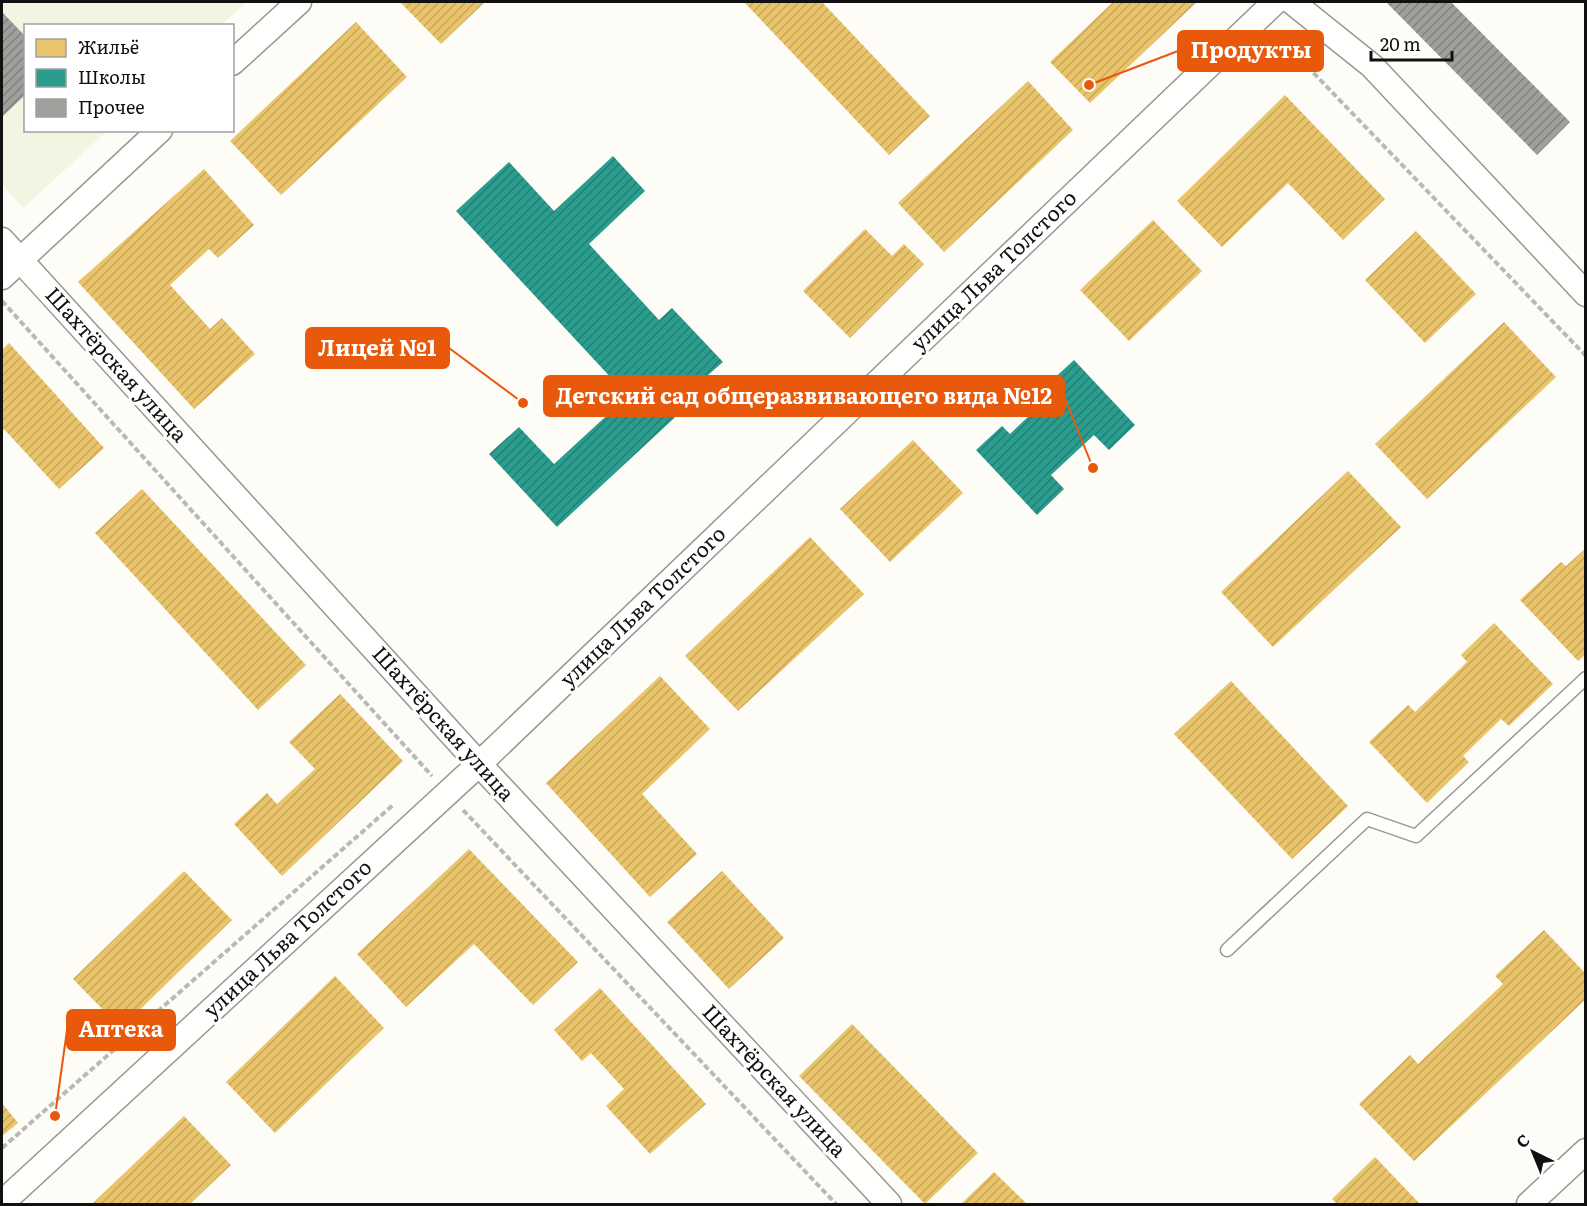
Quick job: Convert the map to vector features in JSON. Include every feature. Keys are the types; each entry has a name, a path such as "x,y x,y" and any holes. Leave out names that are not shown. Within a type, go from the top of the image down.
{"street":[{"path":"234,61 299,2"},
{"path":"1292,2 1372,66 1586,294"},
{"name":"улица Льва Толстого","path":"2,1203 479,764 1268,9"},
{"path":"2,277 158,132"},
{"name":"Шахтёрская улица","path":"2,240 479,764 890,1204"},
{"path":"1529,1204 1586,1151"}],"lane":[{"path":"1227,950 1367,819 1416,836 1586,678"}],"path":[{"path":"1268,9 1586,356"},
{"path":"2,300 447,793 836,1204"},
{"path":"2,1148 394,804"}],"green space":[{"path":"2,2 247,2 222,24 24,24 24,132 106,132 23,208 2,184"}],"building: Жильё":[{"path":"400,2 485,2 441,44"},
{"path":"744,2 822,2 930,116 889,155"},
{"path":"1113,2 1197,2 1090,103 1050,62"},
{"path":"356,22 407,77 281,195 230,141"},
{"path":"1028,81 1073,130 944,252 898,203"},
{"path":"1285,95 1385,199 1343,240 1288,183 1222,247 1177,201"},
{"path":"204,169 254,225 218,258 209,249 170,285 210,329 222,318 255,354 194,409 78,282"},
{"path":"1153,220 1202,271 1129,341 1080,290"},
{"path":"865,229 892,256 904,244 924,264 850,338 803,291"},
{"path":"1416,231 1476,294 1425,343 1365,280"},
{"path":"1504,322 1556,377 1427,499 1375,444"},
{"path":"9,343 104,448 59,489 4,429 2,431 2,350"},
{"path":"913,440 963,493 890,562 840,509"},
{"path":"1348,471 1401,527 1273,647 1221,592"},
{"path":"142,489 306,665 258,710 95,533"},
{"path":"810,537 864,594 738,711 685,656"},
{"path":"1586,548 1586,654 1578,661 1520,600 1561,562 1566,566"},
{"path":"1494,623 1553,684 1509,726 1501,719 1463,756 1469,762 1427,803 1369,742 1408,705 1415,712 1467,662 1461,655"},
{"path":"660,676 710,729 642,794 697,854 650,897 546,783"},
{"path":"1231,681 1348,806 1292,859 1174,734"},
{"path":"340,694 403,761 282,876 234,824 267,793 277,804 315,769 289,742"},
{"path":"469,849 578,962 533,1005 474,944 406,1007 357,954"},
{"path":"184,871 232,920 121,1028 73,979"},
{"path":"722,871 784,938 729,989 667,922"},
{"path":"1544,930 1586,974 1586,999 1414,1161 1359,1104 1410,1055 1418,1064 1503,984 1495,976"},
{"path":"335,976 384,1028 275,1133 226,1082"},
{"path":"600,988 706,1104 650,1154 606,1106 624,1089 591,1053 582,1061 554,1030"},
{"path":"852,1024 978,1153 925,1204 799,1076"},
{"path":"2,1103 18,1123 2,1136"},
{"path":"184,1116 231,1165 190,1204 92,1204"},
{"path":"1375,1157 1420,1204 1337,1204 1332,1199"},
{"path":"994,1172 1027,1204 961,1204"}],"building: Школы":[{"path":"613,156 645,191 589,244 659,320 672,308 723,362 707,376 713,382 557,527 489,454 519,427 554,464 628,396 456,211 509,162 554,211"},
{"path":"1074,360 1135,425 1109,450 1094,435 1051,475 1064,489 1037,515 976,450 1002,426 1010,434 1057,389 1050,382"}],"building: Прочее":[{"path":"1386,2 1451,2 1570,122 1537,155"},
{"path":"2,12 24,35 24,96 2,117"}],"place":[{"name":"Продукты","path":"1089,85"},
{"name":"Лицей №1","path":"523,403"},
{"name":"Детский сад общеразвивающего вида №12","path":"1093,468"},
{"name":"Аптека","path":"55,1116"}]}
